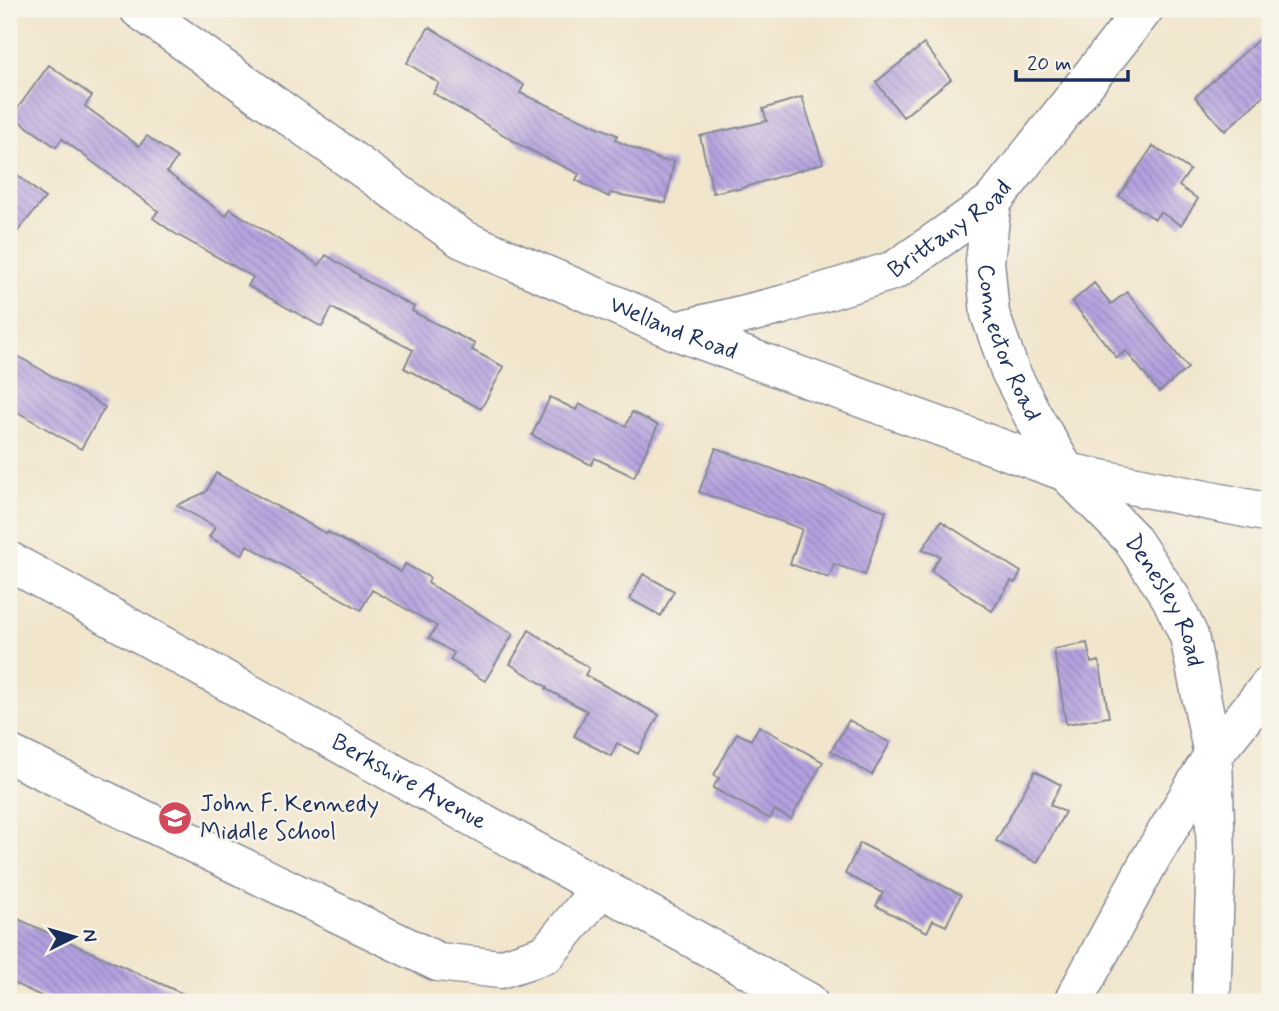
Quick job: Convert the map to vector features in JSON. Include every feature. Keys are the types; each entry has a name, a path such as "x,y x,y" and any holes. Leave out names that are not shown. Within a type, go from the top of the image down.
{"street":[{"name":"Welland Road","path":"139,9 462,239 676,331 1066,472 1270,513"},
{"name":"Brittany Road","path":"676,331 782,305 895,270 992,202 1144,9"},
{"name":"Connector Road","path":"992,202 985,261 990,314 1010,371 1032,416 1066,472"},
{"name":"Denesley Road","path":"1066,472 1131,538 1171,598 1189,636 1213,755 1216,858 1211,1002"},
{"name":"Berkshire Avenue","path":"9,561 808,1002"},
{"path":"1073,1002 1151,858 1213,755 1270,685"},
{"path":"9,754 438,962 500,969 546,954 601,888"}],"building":[{"path":"429,27 524,85 520,93 617,135 615,140 660,160 674,161 666,203 610,193 609,197 576,180 579,174 524,147 433,93 439,83 407,63"},
{"path":"1270,29 1270,90 1225,131 1195,97"},
{"path":"924,44 951,79 903,117 876,82"},
{"path":"49,65 92,96 85,106 139,146 147,136 177,158 167,172 226,216 230,209 319,265 326,255 359,277 414,307 412,311 475,344 472,350 504,367 481,409 404,368 413,350 332,308 322,327 248,286 253,277 174,233 153,218 158,211 62,139 56,147 12,116"},
{"path":"802,97 823,163 736,190 735,188 713,193 700,136 767,121 763,109"},
{"path":"1153,146 1190,170 1179,186 1198,199 1181,225 1160,212 1155,219 1119,196"},
{"path":"9,168 45,198 9,242"},
{"path":"1094,283 1111,304 1127,292 1188,368 1159,392 1126,351 1117,358 1072,302"},
{"path":"9,351 105,407 81,449 9,407"},
{"path":"550,397 576,410 579,404 626,426 632,412 658,425 634,477 595,458 591,465 532,435"},
{"path":"716,448 886,511 865,575 834,564 829,578 790,564 802,529 699,492"},
{"path":"216,473 401,572 405,564 430,578 428,583 513,634 485,681 450,660 454,653 429,638 437,626 372,590 361,610 247,545 242,555 209,537 215,527 177,505 206,492"},
{"path":"941,521 1021,572 1015,583 1011,581 992,611 931,571 940,556 922,550"},
{"path":"643,574 674,591 661,616 630,599"},
{"path":"529,630 589,668 585,675 659,715 638,754 617,743 611,756 574,736 587,711 546,689 547,687 510,664"},
{"path":"1087,643 1091,663 1099,661 1109,717 1066,724 1054,649"},
{"path":"849,720 890,743 872,775 831,751"},
{"path":"759,726 823,762 791,819 775,810 770,819 713,788 719,778 714,775 737,733 751,740"},
{"path":"1035,771 1061,785 1050,805 1065,812 1037,863 996,841"},
{"path":"860,843 961,895 946,926 933,920 927,932 876,906 883,893 845,874"},
{"path":"9,915 201,1002 54,1002 9,981"}],"place":[{"name":"John F. Kennedy Middle School","path":"175,818"}]}
